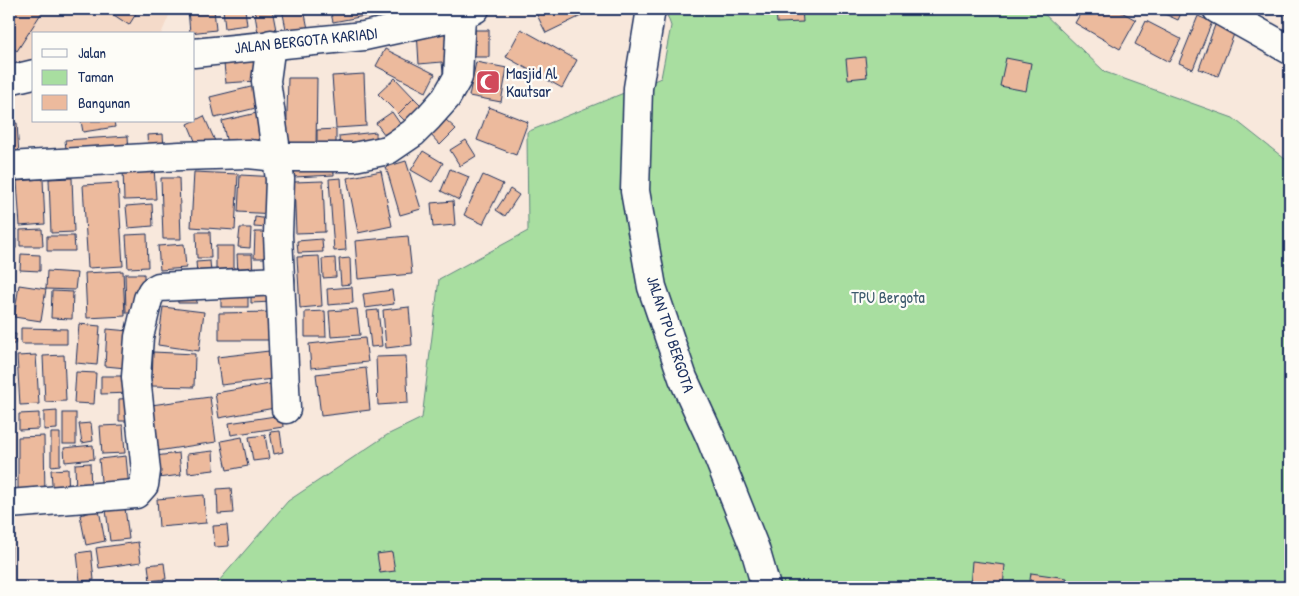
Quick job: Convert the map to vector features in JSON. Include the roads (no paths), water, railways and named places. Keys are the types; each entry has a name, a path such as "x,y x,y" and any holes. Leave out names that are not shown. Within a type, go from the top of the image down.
{"street":[{"name":"JALAN TPU BERGOTA","path":"651,9 638,88 635,191 652,287 683,378 711,439 755,549 766,587"},
{"path":"1217,9 1290,50"},
{"path":"9,166 248,154 276,158 354,158 388,150 412,133 446,98 458,77 468,12"},
{"name":"JALAN BERGOTA KARIADI","path":"195,53 364,36 468,12"},
{"path":"271,44 266,80 280,178 278,235 286,409"},
{"path":"9,80 32,74"},
{"path":"9,504 136,494 144,485 146,471 136,377 139,337 152,291 159,287 280,281"}],"place":[{"name":"Masjid Al Kautsar","path":"488,82"}],"park label":[{"name":"TPU Bergota","path":"888,297"}]}
